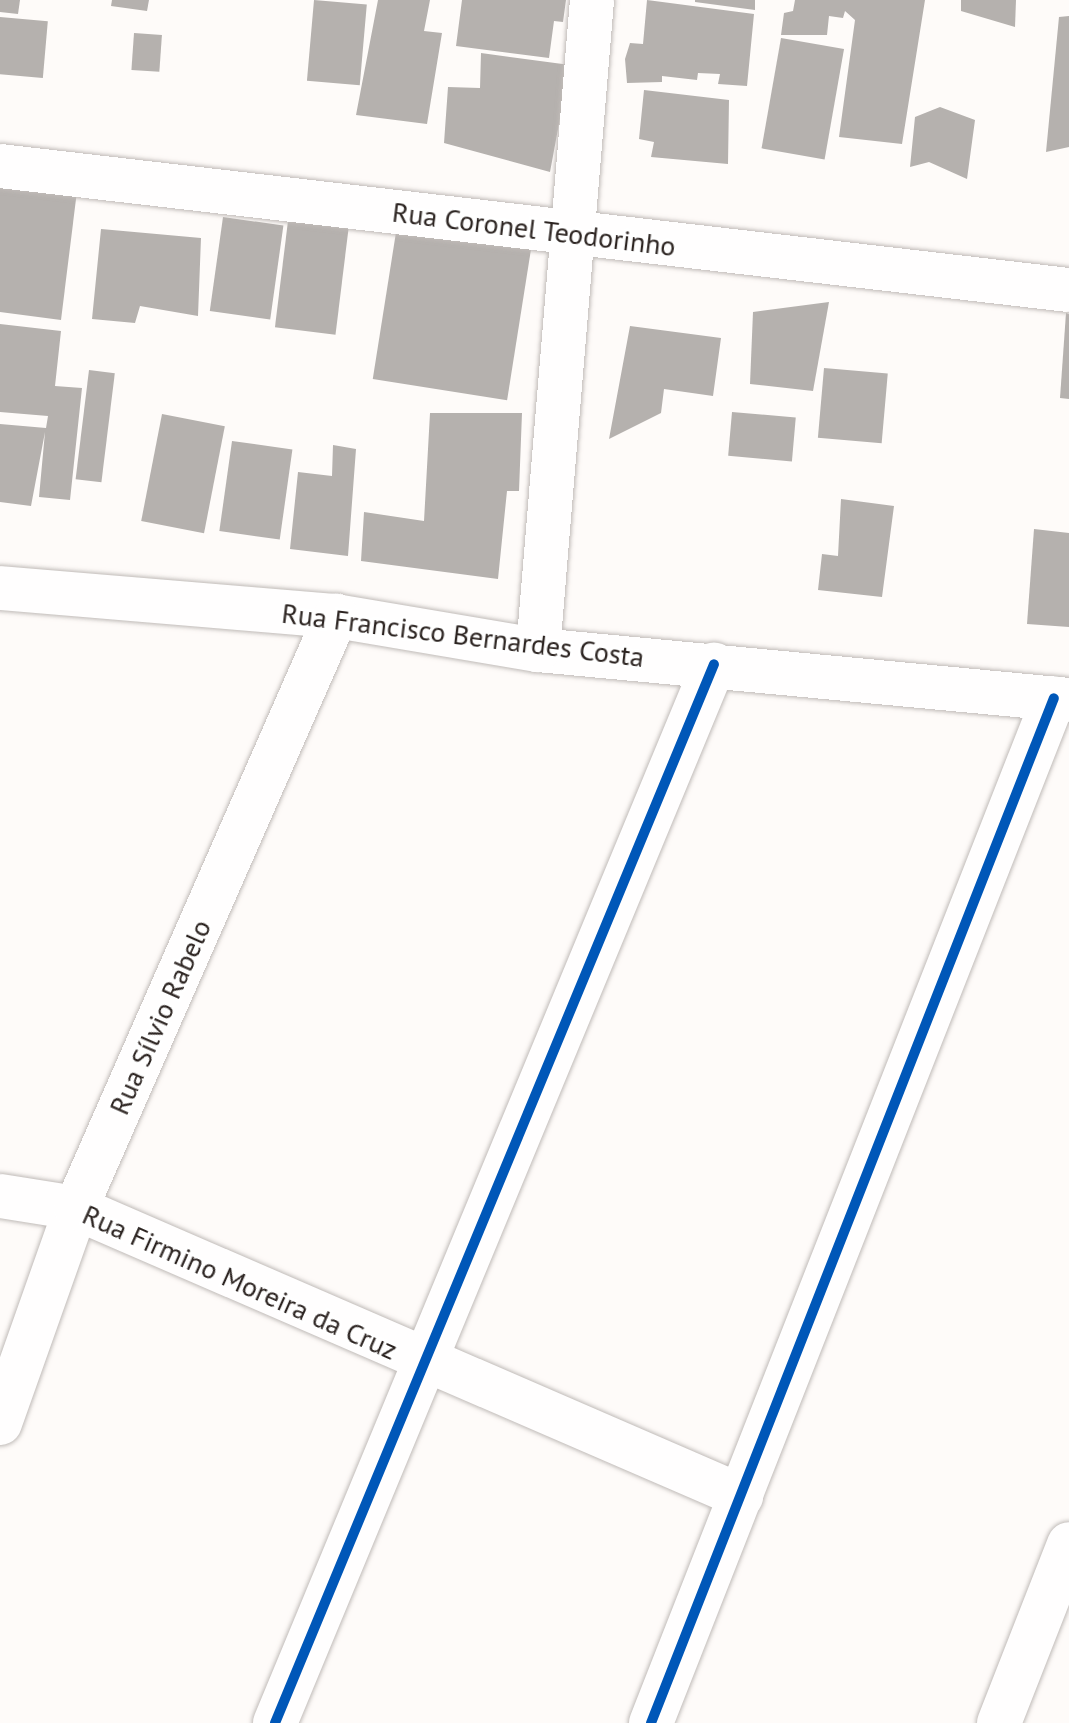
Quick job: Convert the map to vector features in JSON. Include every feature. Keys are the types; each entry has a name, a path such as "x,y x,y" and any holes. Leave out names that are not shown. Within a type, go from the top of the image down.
{"street":[{"path":"538,650 592,0"},
{"name":"Rua Coronel Teodorinho","path":"0,166 1069,290"},
{"name":"Rua Francisco Bernardes Costa","path":"0,588 336,616 538,650 714,664 1062,699"},
{"name":"Rua Sílvio Rabelo","path":"0,1423 76,1208 336,616"},
{"path":"275,1723 420,1362 714,664"},
{"path":"651,1723 1062,699"},
{"name":"Rua Firmino Moreira da Cruz","path":"0,1196 76,1208 420,1362 741,1496"},
{"path":"999,1723 1065,1566"}],"building":[{"path":"0,0 20,0 18,14 0,12"},
{"path":"112,0 149,0 147,11 111,6"},
{"path":"314,0 367,5 360,85 307,81"},
{"path":"378,0 430,0 424,31 442,33 427,124 356,115"},
{"path":"462,0 566,0 563,22 554,21 549,58 456,46"},
{"path":"647,0 754,14 747,86 718,84 720,74 698,73 697,80 662,76 662,82 627,83 625,59 630,43 643,44"},
{"path":"755,0 755,10 695,2"},
{"path":"795,0 925,0 902,144 839,137 855,20 845,11 843,18 829,16 827,35 781,35 784,13 793,11"},
{"path":"961,0 1016,0 1015,27 961,11"},
{"path":"1069,16 1069,147 1046,152 1059,17"},
{"path":"0,17 48,21 43,78 0,74"},
{"path":"134,33 162,35 159,72 131,70"},
{"path":"781,38 844,49 825,159 762,148"},
{"path":"481,53 570,65 550,172 444,143 448,87 480,88"},
{"path":"644,90 729,100 728,164 651,157 654,142 639,139"},
{"path":"940,107 975,120 967,179 929,162 910,167 915,117"},
{"path":"0,183 77,191 61,320 0,312"},
{"path":"223,217 283,225 270,320 210,311"},
{"path":"288,221 349,228 336,335 275,327"},
{"path":"397,226 531,247 507,400 373,379"},
{"path":"101,229 201,238 198,316 140,306 135,323 92,319"},
{"path":"829,302 813,391 750,384 753,312"},
{"path":"1066,313 1069,314 1069,399 1060,398"},
{"path":"0,324 61,331 55,386 82,388 70,500 39,497 45,432 31,506 0,502 0,424 46,428 48,416 0,412"},
{"path":"630,326 721,338 713,396 664,389 661,413 609,439"},
{"path":"824,368 888,374 882,443 818,438"},
{"path":"89,370 115,373 101,482 76,479"},
{"path":"732,412 796,418 792,461 728,456"},
{"path":"430,413 522,413 519,491 507,491 498,579 361,561 364,512 424,521"},
{"path":"162,414 225,426 204,533 141,521"},
{"path":"232,441 292,449 280,540 219,531"},
{"path":"333,445 356,449 348,556 290,549 298,472 332,476"},
{"path":"841,499 894,506 882,597 818,590 822,554 838,556"},
{"path":"1034,529 1069,533 1069,627 1027,624"}],"cycle path":[{"path":"275,1723 714,664"},
{"path":"651,1723 1054,698"}]}
